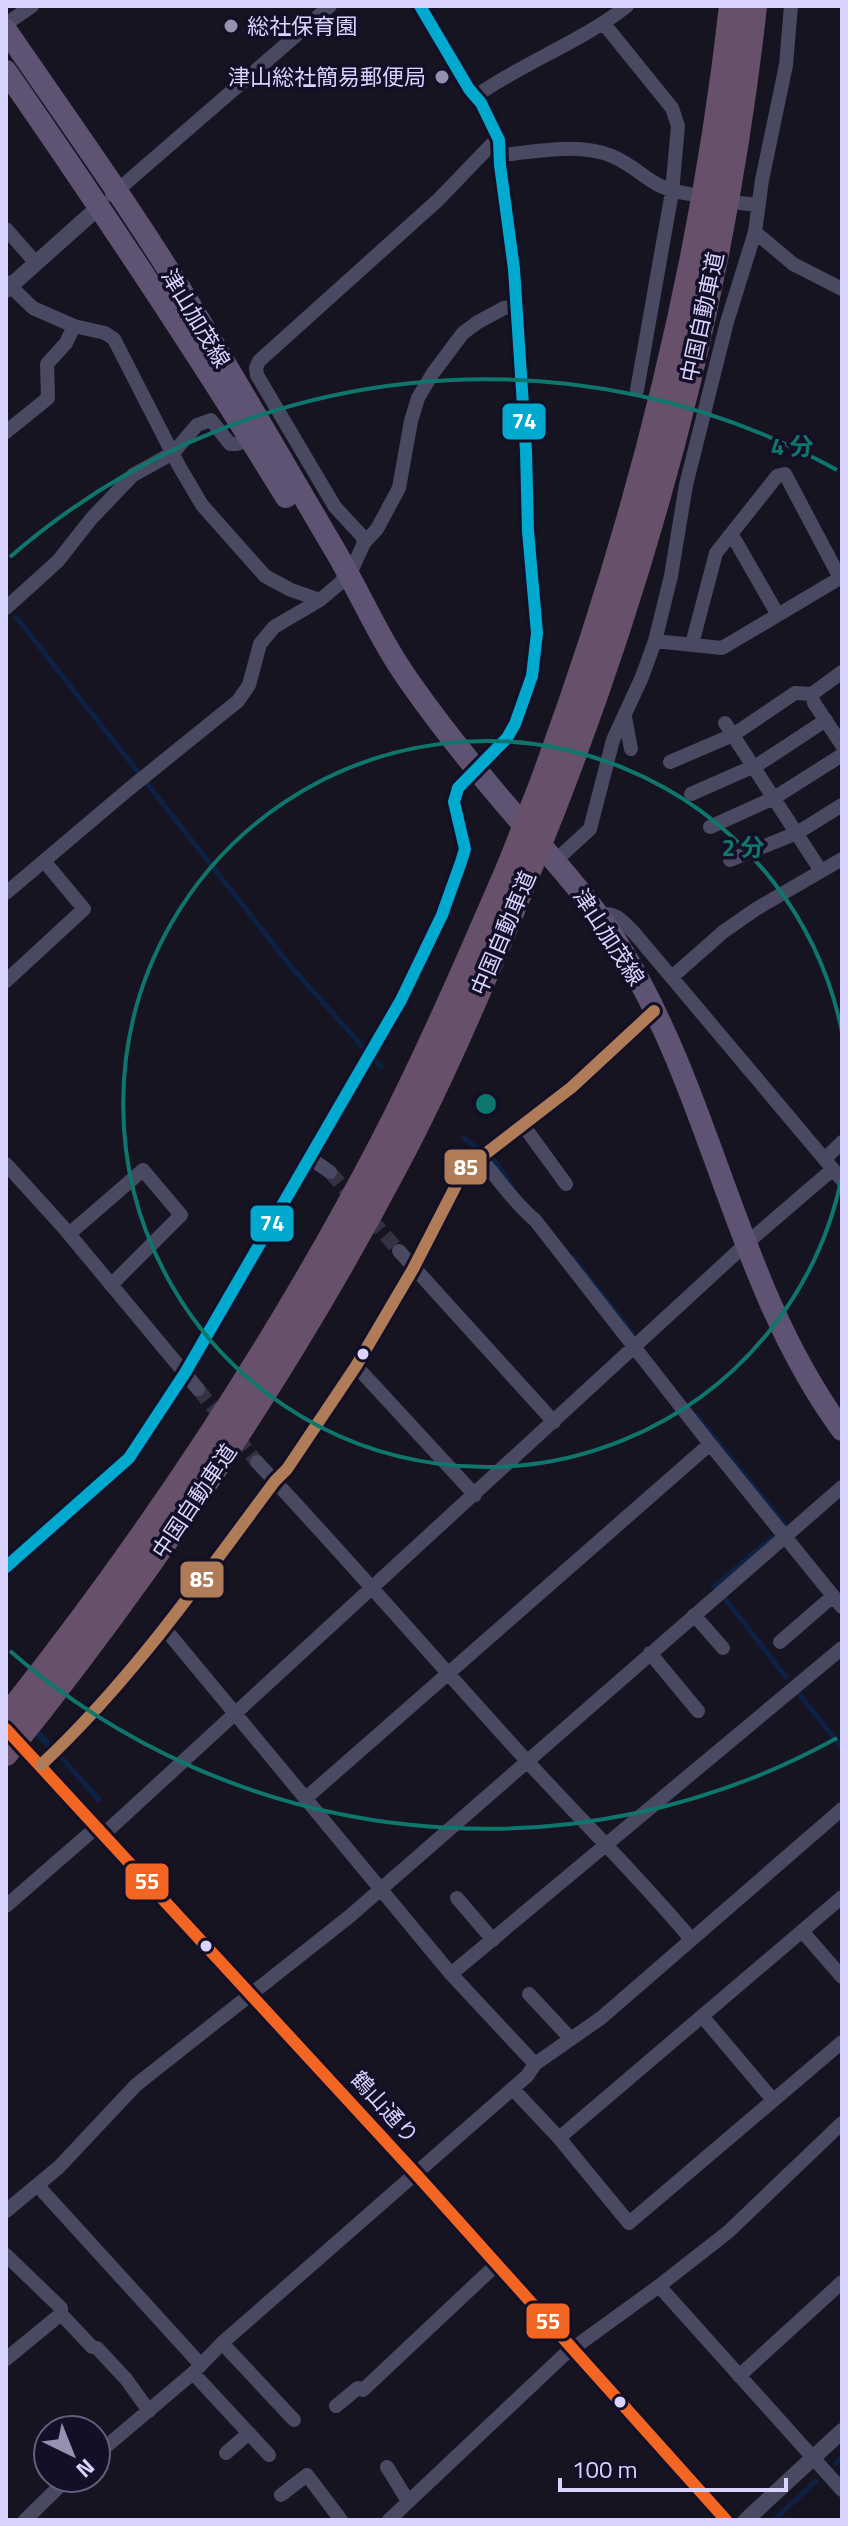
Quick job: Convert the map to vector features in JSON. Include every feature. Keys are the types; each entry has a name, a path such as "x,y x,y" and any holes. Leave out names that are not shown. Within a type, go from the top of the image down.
{"highway":[{"name":"中国自動車道","path":"546,800 570,704 624,538 675,342 708,167 731,6"},
{"name":"中国自動車道","path":"6,1717 33,1702 95,1641 198,1497 301,1336 406,1146 476,998 518,871 615,639 649,531 689,379 718,246 755,6"},
{"name":"中国自動車道","path":"6,1754 33,1702"}],"main road":[{"name":"津山加茂線","path":"6,27 196,315 344,578"},
{"name":"津山加茂線","path":"6,71 100,206 408,680 476,768 598,915 622,951 654,1011 686,1085 786,1338 842,1430"}],"street":[{"path":"6,27 32,6"},
{"path":"320,600 291,590 265,576 202,505 118,343 105,333 74,326 33,308 8,286 330,6"},
{"path":"6,1567 129,1458 185,1373 401,1000 442,915 465,849 454,802 458,788 507,738 532,676 537,633 528,531 526,451 509,222 500,148 495,129 420,6"},
{"path":"476,96 538,58 604,24 627,6"},
{"path":"555,861 590,829 613,740 655,641 671,576 686,485 727,322 755,232 784,79 791,6"},
{"path":"604,24 672,108 678,126 672,192 637,390"},
{"path":"364,543 362,536 335,507 257,375 259,361 438,200 491,145 500,148 596,151 616,158 655,185 672,192 690,194"},
{"path":"740,203 758,205"},
{"path":"6,229 36,263"},
{"path":"755,232 793,264 842,289"},
{"path":"6,893 238,701 249,685 260,644 274,627 320,600 344,578 364,543 377,529 399,488 415,410 433,373 463,333 504,308 516,306"},
{"path":"6,432 48,398 47,364 66,343 74,326"},
{"path":"6,608 58,561 91,519 133,475 173,453 197,425 211,420 230,444 250,439"},
{"path":"655,641 722,648 840,578 785,474 777,476 716,553 692,644"},
{"path":"729,536 735,540 778,615"},
{"path":"670,762 795,693 812,694 842,672"},
{"path":"812,694 842,745"},
{"path":"691,794 753,767 842,715"},
{"path":"625,717 631,749"},
{"path":"729,729 821,871"},
{"path":"710,827 774,798 842,755"},
{"path":"730,860 797,833 842,805"},
{"path":"6,981 84,909 44,861"},
{"path":"672,977 723,932 756,909 821,871 840,865"},
{"path":"598,915 606,913 617,916 833,1169"},
{"path":"41,1765 104,1702 165,1629 287,1469 356,1366 413,1269 467,1164 480,1158 572,1087 654,1011"},
{"path":"523,1125 566,1184"},
{"path":"6,1906 101,1830 234,1714 747,1243 833,1169 842,1142"},
{"path":"310,1158 330,1172"},
{"path":"480,1158 499,1179 515,1204 535,1220 710,1444 838,1601 780,1642"},
{"path":"6,1164 69,1234 198,1389"},
{"path":"69,1234 143,1170 181,1215 111,1285"},
{"path":"399,1251 554,1422"},
{"path":"356,1366 475,1495"},
{"path":"306,1798 710,1444"},
{"path":"257,1462 527,1761 650,1890 691,1939"},
{"path":"6,2211 38,2186 136,2085 381,1890 842,1487"},
{"path":"694,1615 723,1648"},
{"path":"165,1629 451,1974 535,2064"},
{"path":"451,1974 842,1648"},
{"path":"650,1653 698,1711"},
{"name":"鶴山通り","path":"6,1729 416,2174 726,2520"},
{"path":"112,2442 513,2089 535,2064 601,2018 842,1809"},
{"path":"559,2138 842,1897"},
{"path":"457,1898 493,1940"},
{"path":"802,1931 842,1977"},
{"path":"529,1994 571,2039"},
{"path":"702,2016 773,2100"},
{"path":"513,2089 559,2138 629,2223 842,2042"},
{"path":"389,2520 573,2348 728,2232 842,2123"},
{"path":"38,2186 269,2455"},
{"path":"6,2255 61,2308 61,2314 126,2379 149,2411"},
{"path":"336,2406 358,2388 363,2390 497,2264"},
{"path":"739,2376 842,2282"},
{"path":"659,2286 842,2490"},
{"path":"6,2359 61,2314"},
{"path":"222,2343 294,2420"},
{"path":"746,2520 842,2431"},
{"path":"226,2453 249,2433"},
{"path":"387,2467 408,2501"},
{"path":"281,2495 307,2475 341,2520"},
{"path":"25,2520 52,2494"}],"water":[{"path":"6,1693 102,1799 98,1803 6,1705"}],"waterway":[{"path":"16,617 293,969 381,1067"},
{"path":"464,1138 494,1160 512,1187"},
{"path":"573,1258 632,1333"},
{"path":"696,1415 786,1526"},
{"path":"714,1587 773,1537"},
{"path":"723,1596 786,1677"},
{"path":"797,1691 842,1748"},
{"path":"836,2463 842,2457"},
{"path":"774,2520 816,2481"}],"tunnel":[{"path":"330,1172 399,1251"},
{"path":"198,1389 257,1462"}],"transit line":[{"name":"74","path":"6,1567 129,1458 185,1373 401,1000 442,915 465,849 454,802 458,788 507,738 532,676 537,633 528,531 526,451 514,269 499,140 481,103 469,89 420,6"},
{"name":"85","path":"41,1765 135,1664 287,1469 356,1366 413,1269 467,1164 480,1158 572,1087 654,1011"},
{"name":"55","path":"6,1729 416,2174 726,2520"}],"place":[{"name":"総社保育園","path":"231,26"},
{"name":"津山総社簡易郵便局","path":"442,77"}]}
